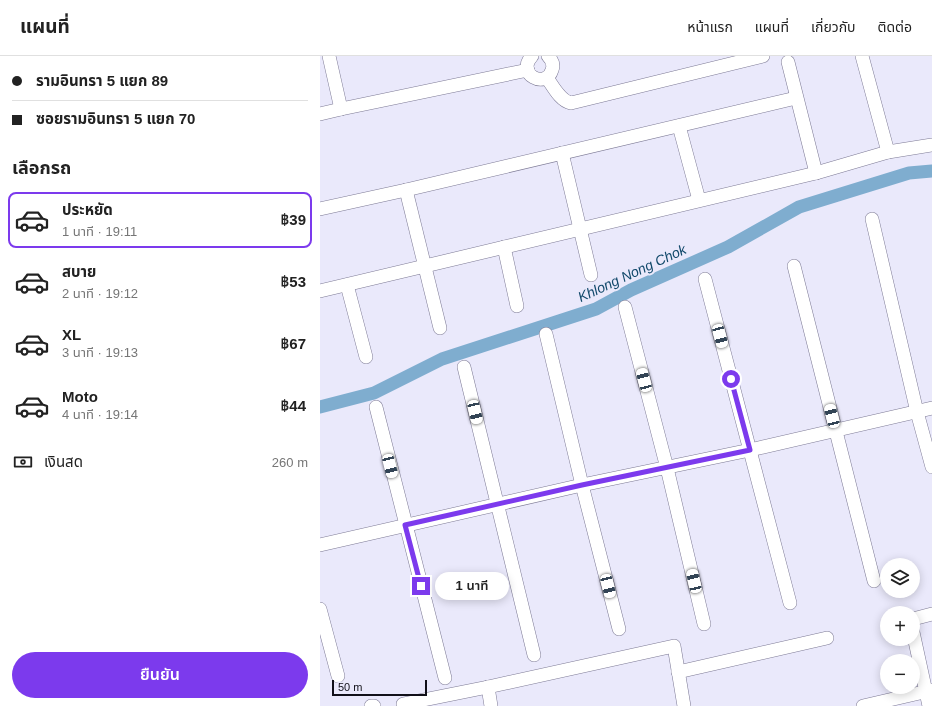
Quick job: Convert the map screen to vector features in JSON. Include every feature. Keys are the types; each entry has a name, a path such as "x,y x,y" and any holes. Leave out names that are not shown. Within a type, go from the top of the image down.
{"street":[{"path":"329,56 342,109"},
{"path":"531,56 528,63 528,70 535,78 543,79 547,78 553,70 552,60 548,56"},
{"path":"547,78 562,99 571,103 763,56"},
{"path":"862,56 888,152"},
{"path":"788,62 816,173"},
{"path":"320,114 528,70"},
{"path":"320,209 796,98"},
{"path":"679,126 699,200"},
{"path":"320,292 504,246 816,173 888,152 932,145"},
{"path":"562,153 591,275"},
{"path":"406,190 440,328"},
{"path":"872,219 917,412 932,467"},
{"path":"504,246 517,306"},
{"path":"794,266 874,580"},
{"path":"705,279 790,603"},
{"path":"347,285 366,356"},
{"path":"625,307 667,468 704,624"},
{"path":"546,334 582,485 619,629"},
{"path":"464,367 534,655"},
{"path":"376,407 445,678"},
{"path":"320,545 582,485 836,431 932,408"},
{"path":"320,609 338,676"},
{"path":"920,617 932,614"},
{"path":"678,672 827,638"},
{"path":"403,704 674,646 684,706"},
{"path":"917,646 929,691 929,706"},
{"path":"488,687 491,706"},
{"path":"862,706 929,691"}],"waterway":[{"name":"Khlong Nong Chok","path":"320,407 374,393 442,359 596,309 631,290 728,247 799,207 909,173 932,171"}],"route":[{"path":"421,586 405,525 582,485 750,450 731,379"}]}
